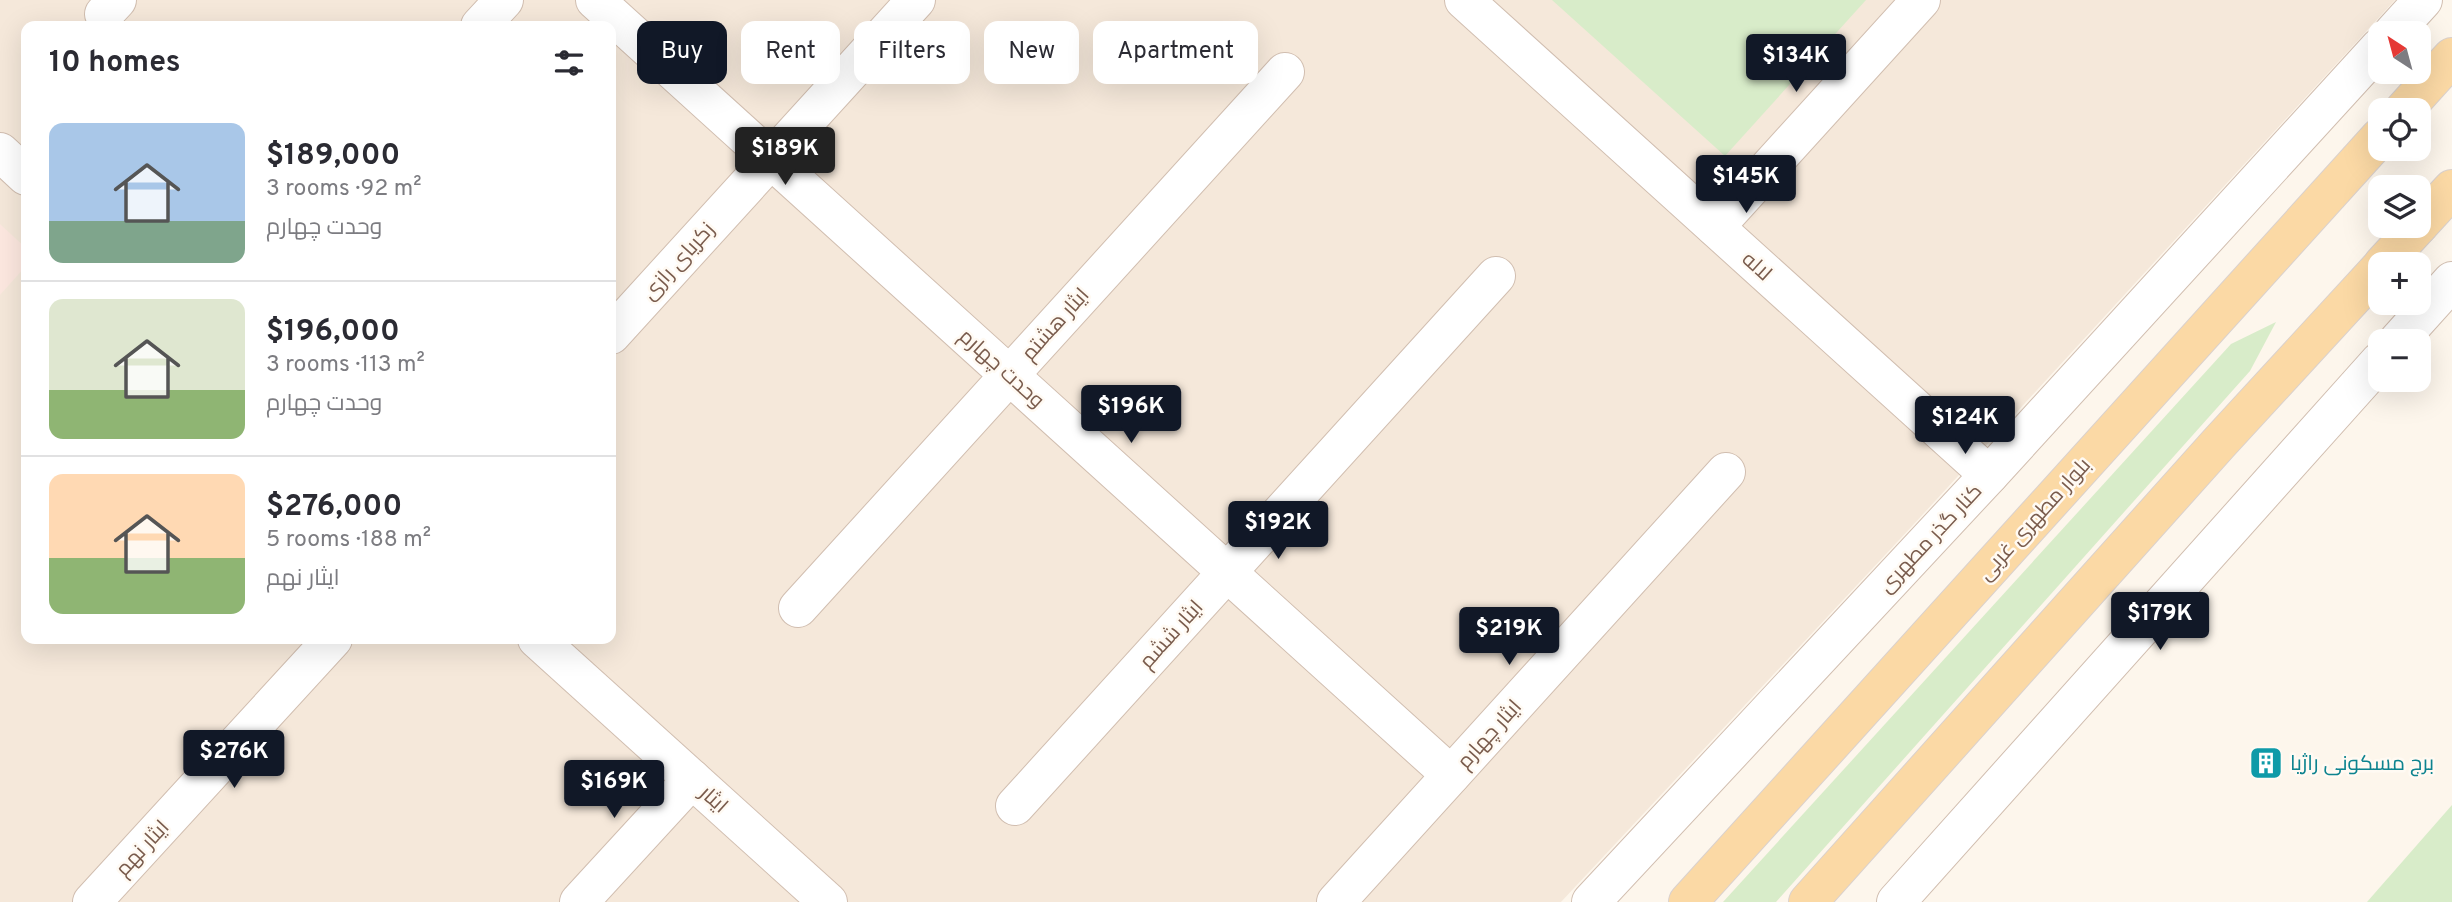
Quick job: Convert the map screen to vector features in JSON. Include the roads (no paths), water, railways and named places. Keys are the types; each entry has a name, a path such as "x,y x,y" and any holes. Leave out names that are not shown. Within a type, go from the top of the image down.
{"main road":[{"path":"2415,98 2452,57"},
{"name":"بلوار مطهری غربی","path":"1688,902 2368,150"},
{"path":"2431,212 2452,189"},
{"path":"2395,252 2407,238"},
{"path":"1808,902 2219,443 2368,281"}],"street":[{"path":"485,21 504,0"},
{"name":"وحدت چهارم","path":"595,0 1451,775"},
{"name":"زکریای رازی","path":"616,330 916,0"},
{"name":"لاله","path":"1464,0 1989,475"},
{"path":"1715,227 1922,0"},
{"path":"2404,21 2423,0"},
{"name":"کنار گذر مطهری","path":"1591,902 1989,475 2368,60"},
{"name":"ایثار هشتم","path":"798,608 1285,72"},
{"path":"0,152 21,171"},
{"name":"ایثار ششم","path":"1015,806 1496,276"},
{"path":"2409,329 2452,281"},
{"path":"1896,902 2368,374"},
{"name":"ایثار چهارم","path":"1336,902 1726,472"},
{"name":"ایثار نهم","path":"92,902 328,644"},
{"name":"ایثار","path":"543,644 828,902"},
{"path":"579,902 692,779"}],"place":[{"name":"برج مسکونی راژیا","path":"2266,763"}]}
